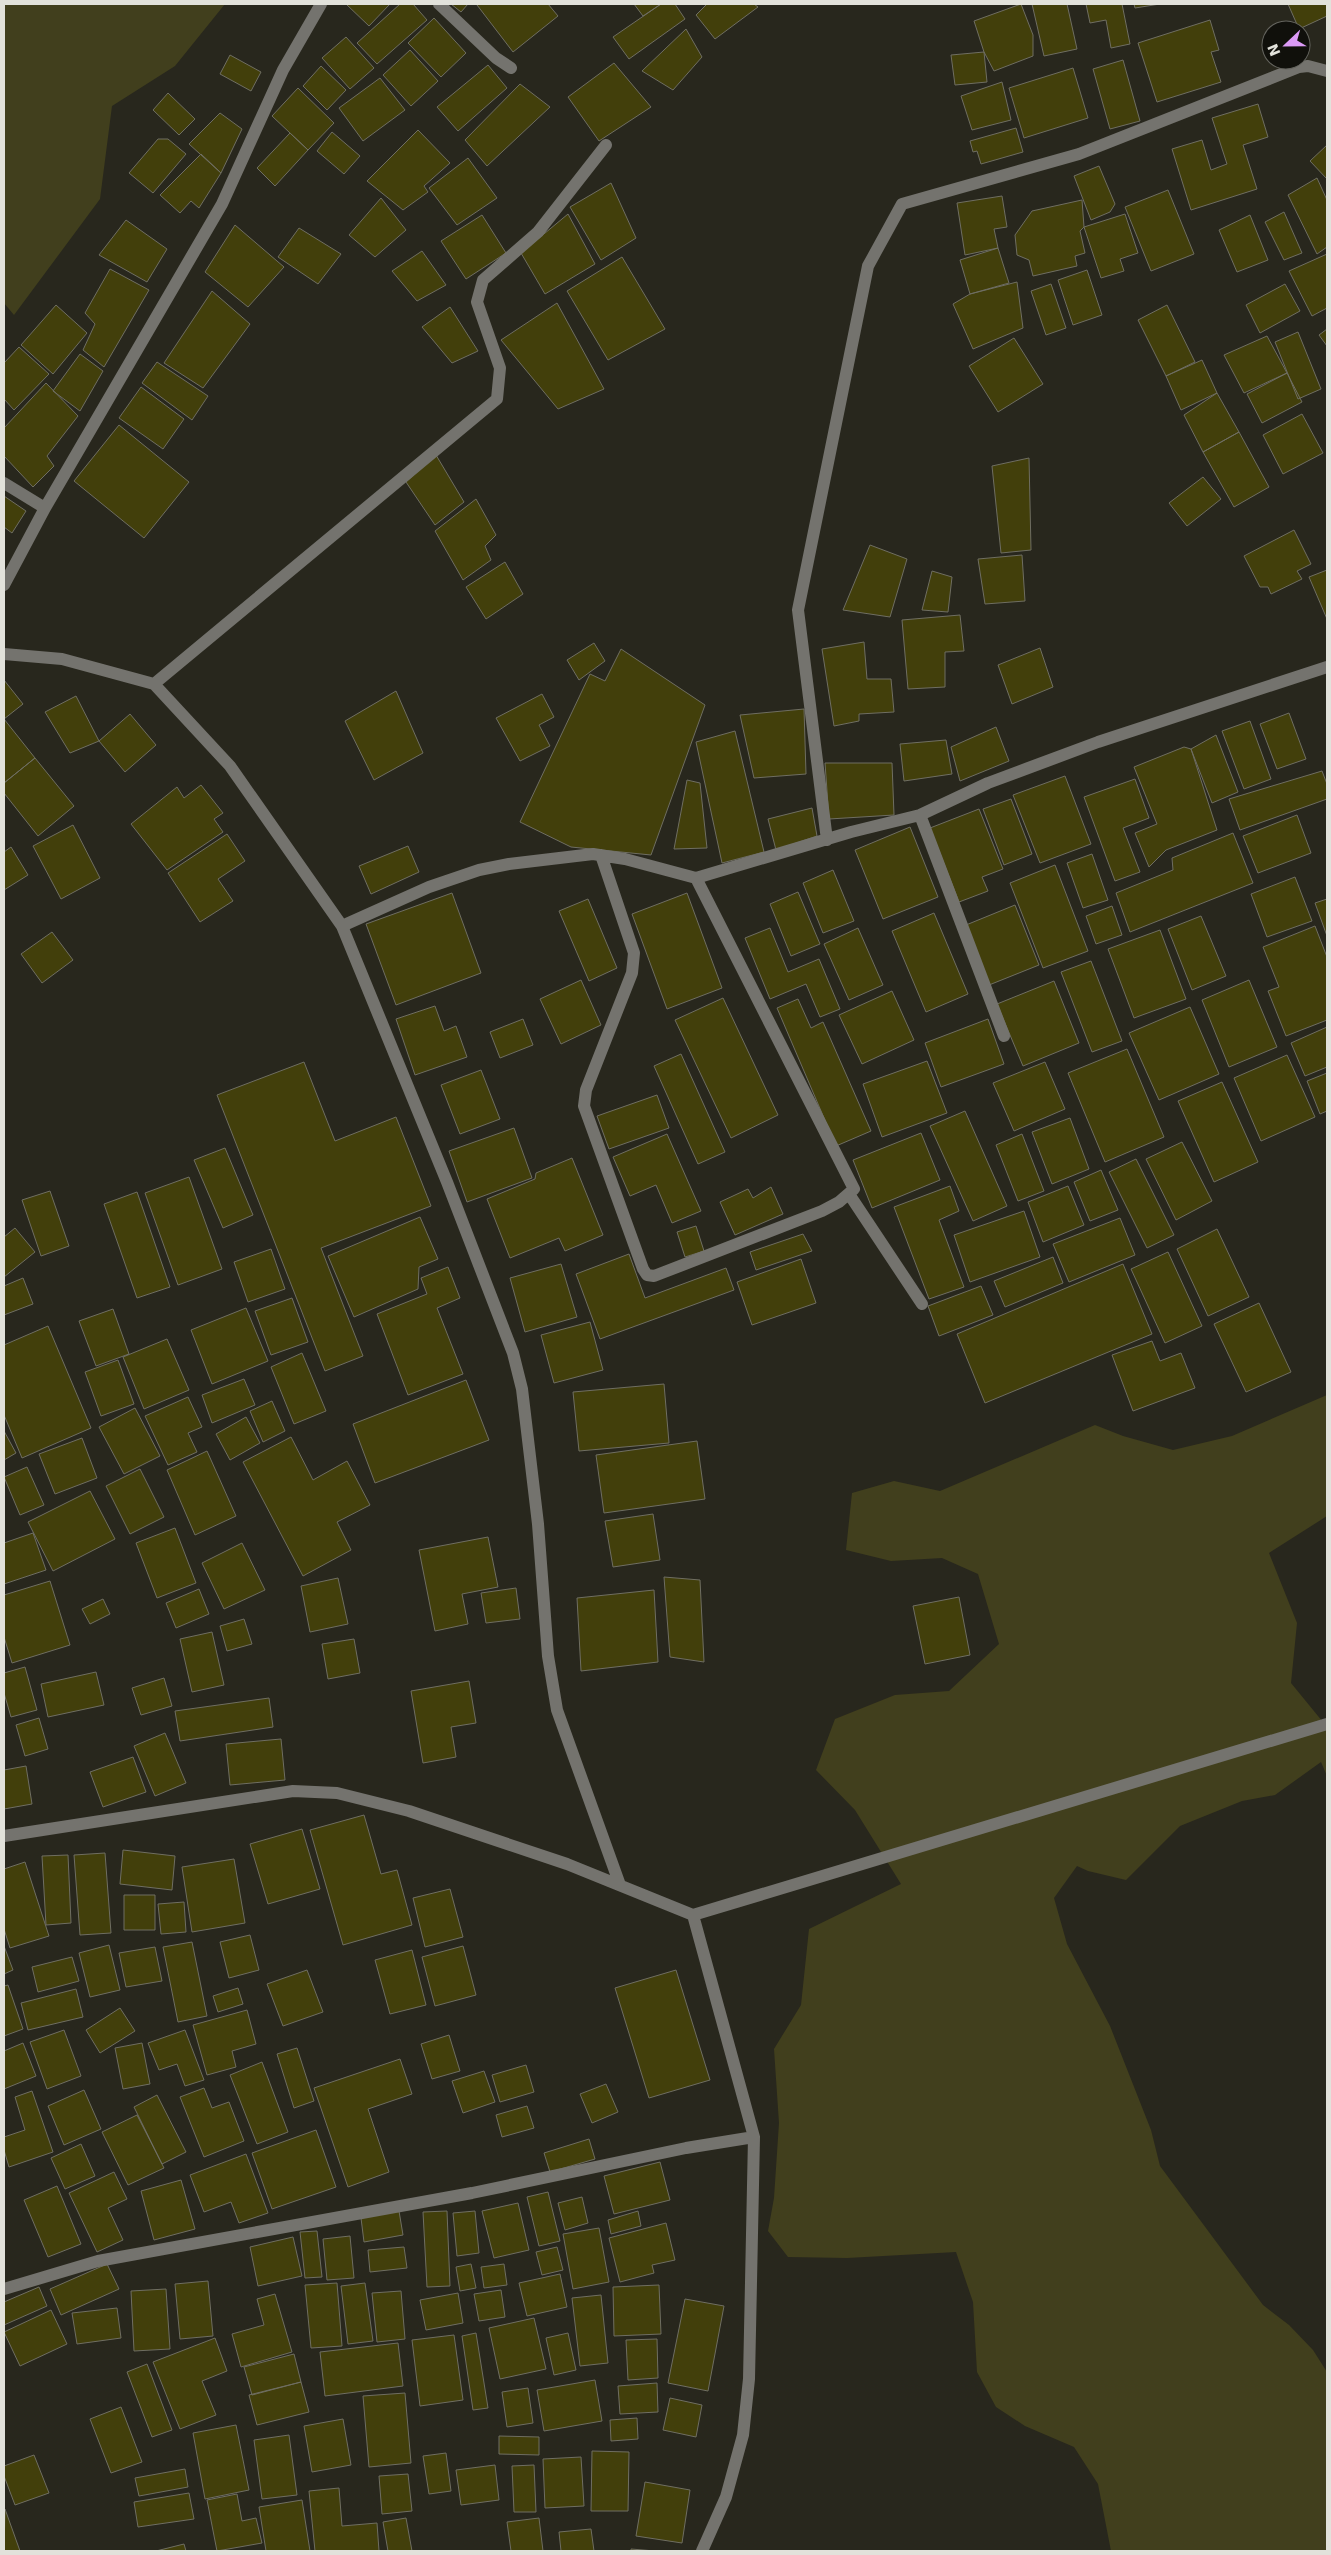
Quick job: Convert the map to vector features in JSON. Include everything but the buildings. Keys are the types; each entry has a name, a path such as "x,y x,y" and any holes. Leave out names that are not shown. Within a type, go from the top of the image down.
{"street":[{"path":"4,585 45,508 222,204 283,70 321,4"},
{"path":"439,4 496,58 511,68"},
{"path":"827,840 798,610 868,266 902,204 1079,154 1299,68 1308,66 1327,71"},
{"path":"154,684 497,399 500,368 477,302 483,280 538,232 606,145"},
{"path":"4,483 45,508"},
{"path":"4,654 62,659 154,684 230,766 342,926 447,1182 513,1353 522,1388 538,1524 546,1636 557,1710 620,1885"},
{"path":"342,926 428,887 479,870 509,864 593,854 696,878 920,815 988,783 1098,742 1327,667"},
{"path":"920,815 1004,1036"},
{"path":"601,855 634,953 634,962 632,973 586,1090 584,1106 647,1274 654,1276 663,1275 822,1211 849,1194 853,1188 696,878"},
{"path":"849,1194 922,1304"},
{"path":"4,1836 293,1791 317,1791 369,1799 426,1816 567,1864 692,1914 1327,1724"},
{"path":"692,1914 754,2137 749,2379 743,2435 726,2497 702,2551"},
{"path":"4,2289 98,2261 472,2194 686,2148 754,2137"}],"shaded area":[{"path":"4,4 225,4 175,66 112,106 100,199 14,315 4,303"},
{"path":"1327,1395 1327,1516 1269,1553 1297,1623 1291,1683 1327,1727 1327,1776 1321,1762 1275,1795 1242,1801 1180,1826 1126,1880 1088,1871 1077,1866 1054,1898 1067,1944 1110,2026 1151,2130 1160,2166 1263,2305 1289,2325 1313,2350 1327,2372 1327,2551 1111,2551 1098,2484 1074,2447 1025,2426 996,2407 977,2372 973,2302 956,2252 847,2258 788,2257 768,2231 774,2198 779,2123 774,2049 801,2005 809,1929 901,1884 855,1810 816,1770 835,1719 895,1695 949,1691 999,1644 978,1574 942,1558 891,1561 846,1550 852,1493 894,1481 940,1491 1095,1425 1123,1436 1173,1450 1232,1436"}]}
